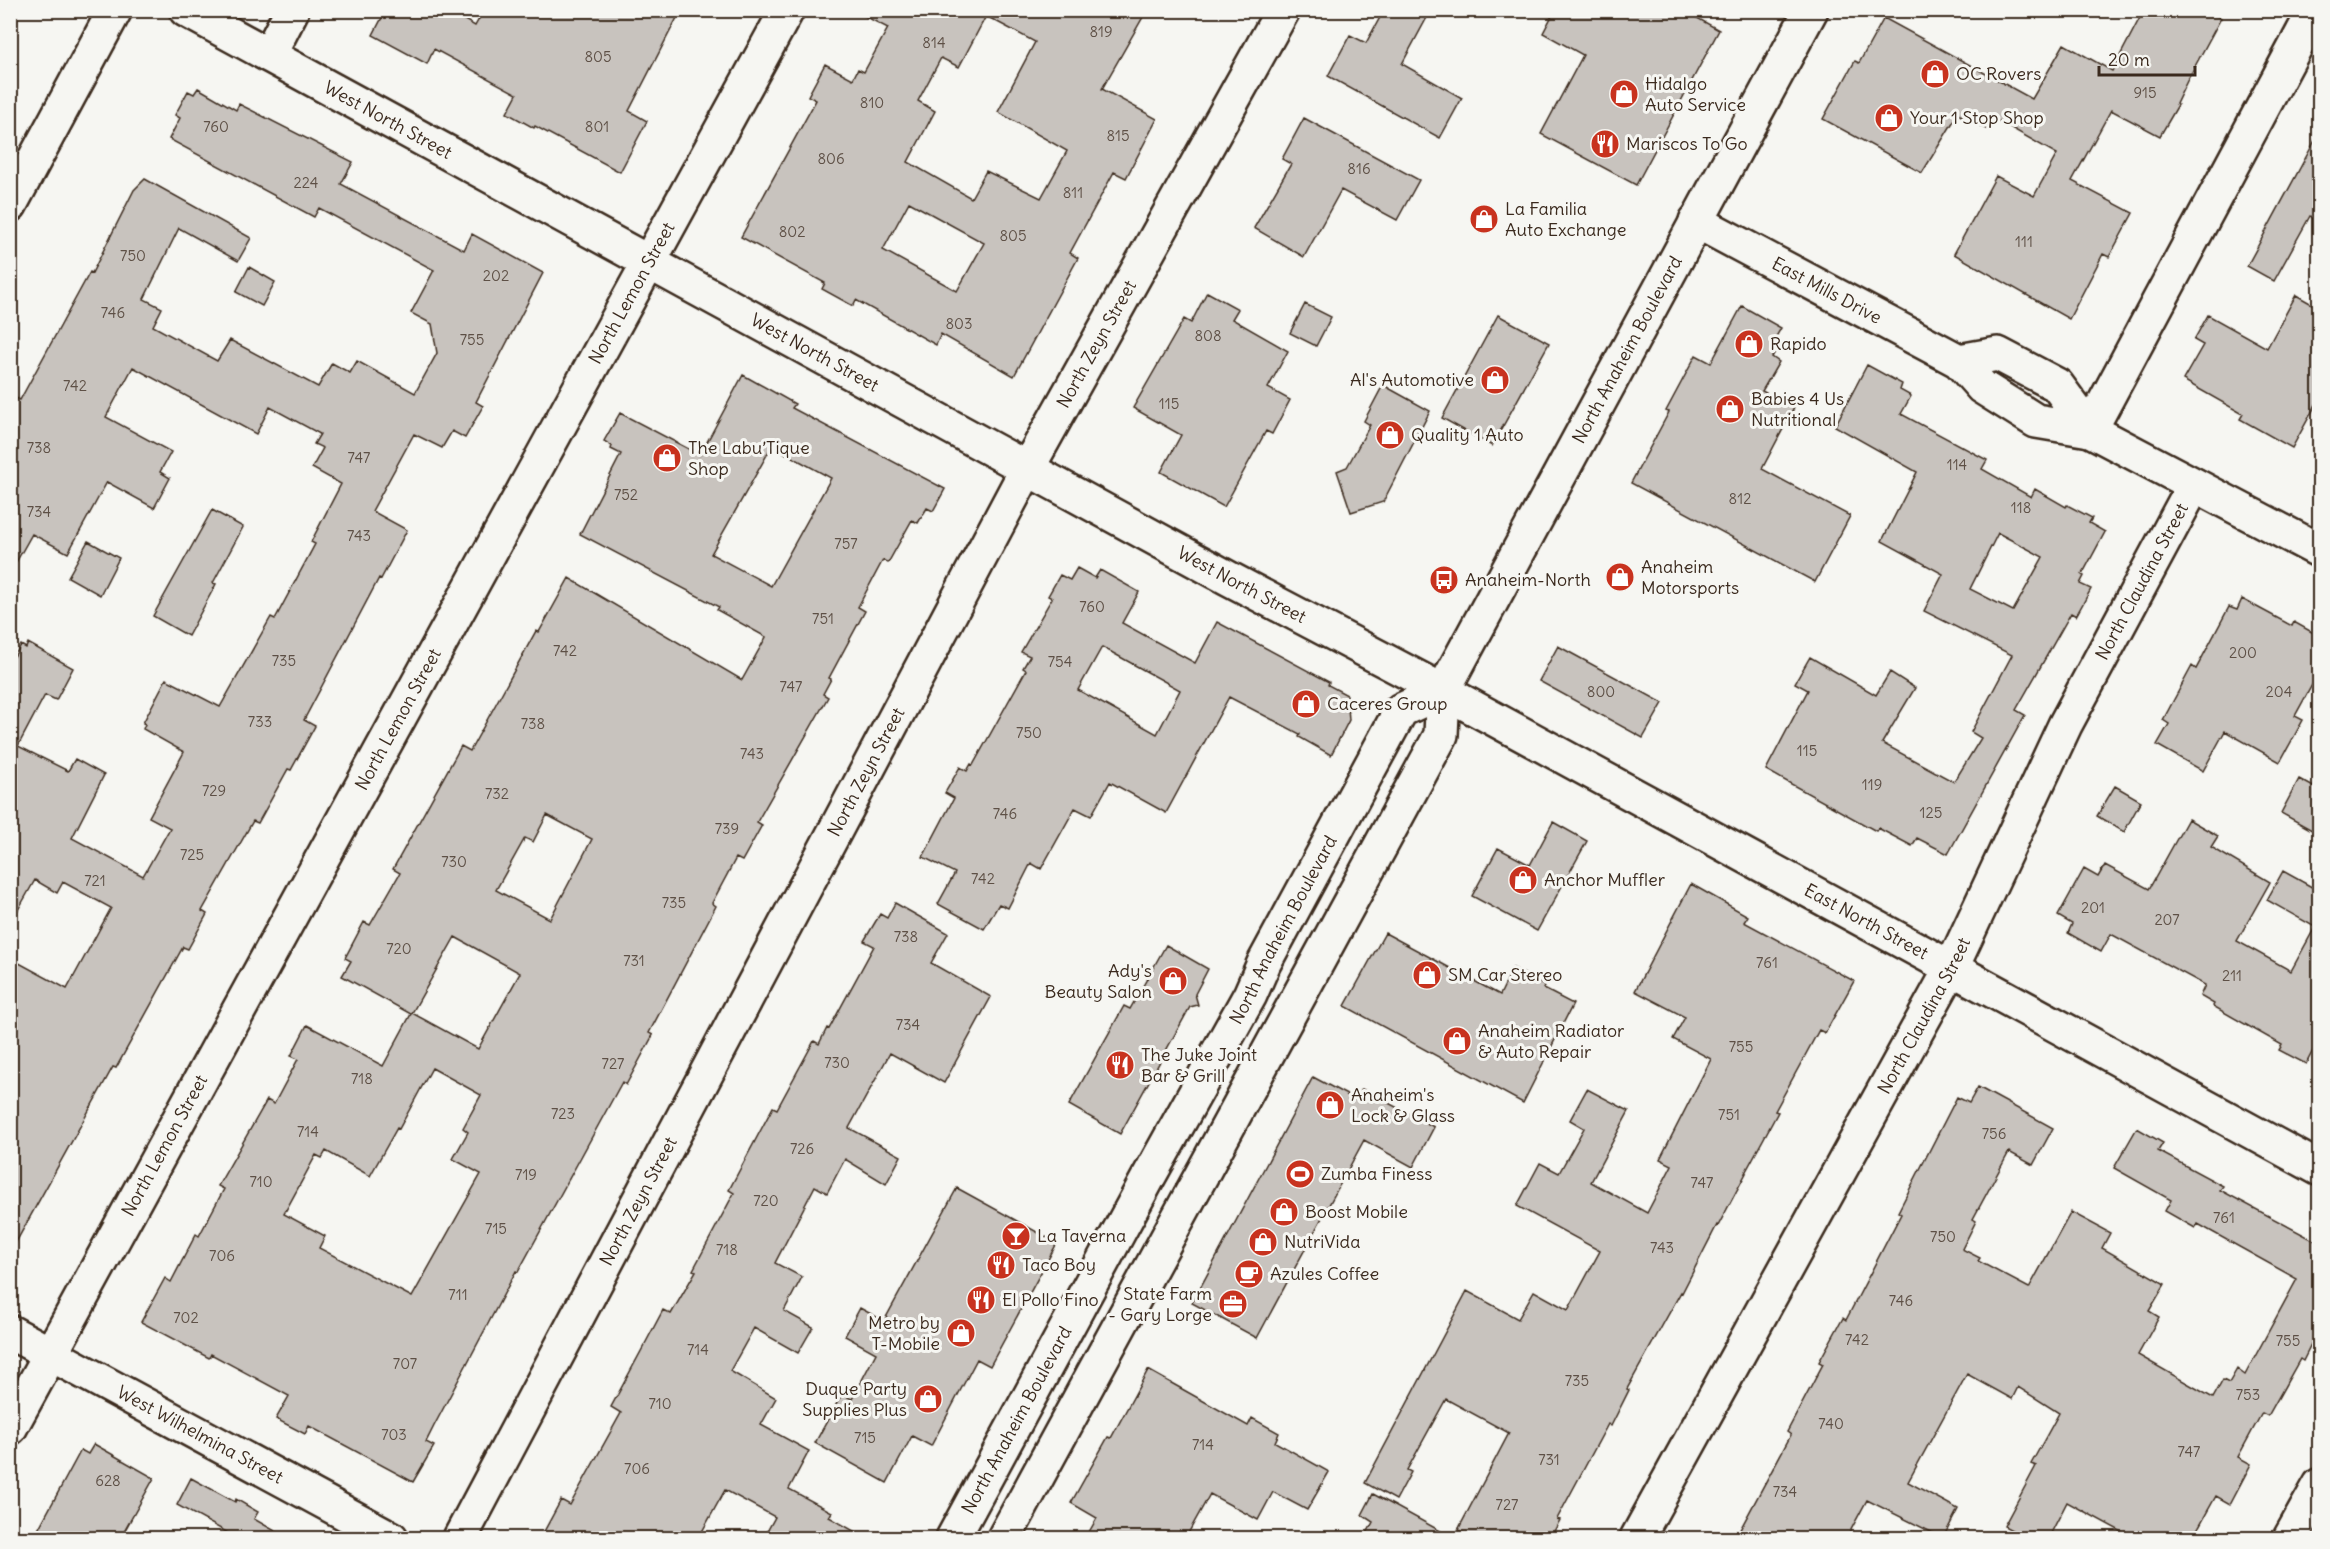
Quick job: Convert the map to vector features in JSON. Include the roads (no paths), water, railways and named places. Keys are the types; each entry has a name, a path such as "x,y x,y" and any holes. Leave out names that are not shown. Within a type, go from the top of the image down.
{"street":[{"path":"10,205 115,10"},
{"name":"West North Street","path":"186,10 1228,578 1443,691"},
{"path":"268,55 292,10"},
{"name":"North Lemon Street","path":"10,1428 787,10"},
{"name":"North Zeyn Street","path":"460,1539 1028,469 1283,10"},
{"name":"North Anaheim Boulevard","path":"1004,1539 1441,735 1443,691 1811,10"},
{"path":"2090,430 2315,10"},
{"name":"East Mills Drive","path":"1696,221 1959,361 1982,387 2036,421 2090,430 2319,551"},
{"name":"North Claudina Street","path":"1637,1539 1952,967 2065,725 2194,485"},
{"name":"North Anaheim Boulevard","path":"953,1539 1250,995 1264,963 1401,710 1443,691"},
{"name":"East North Street","path":"1443,691 2319,1169"},
{"name":"West Wilhelmina Street","path":"10,1332 391,1539"},
{"path":"2290,1539 2319,1485"}],"place":[{"name":"OC Rovers","path":"1935,74"},
{"name":"Hidalgo Auto Service","path":"1624,94"},
{"name":"Your 1 Stop Shop","path":"1889,118"},
{"name":"Mariscos To Go","path":"1605,144"},
{"name":"La Familia Auto Exchange","path":"1484,219"},
{"name":"Rapido","path":"1749,344"},
{"name":"Al's Automotive","path":"1495,380"},
{"name":"Babies 4 Us Nutritional","path":"1730,409"},
{"name":"Quality 1 Auto","path":"1390,435"},
{"name":"The Labu’Tique Shop","path":"667,458"},
{"name":"Anaheim Motorsports","path":"1620,577"},
{"name":"Anaheim-North","path":"1444,580"},
{"name":"Caceres Group","path":"1306,704"},
{"name":"Anchor Muffler","path":"1523,880"},
{"name":"SM Car Stereo","path":"1427,975"},
{"name":"Ady's Beauty Salon","path":"1173,981"},
{"name":"Anaheim Radiator & Auto Repair","path":"1457,1041"},
{"name":"The Juke Joint Bar & Grill","path":"1120,1065"},
{"name":"Anaheim's Lock & Glass","path":"1330,1105"},
{"name":"Zumba Finess","path":"1300,1174"},
{"name":"Boost Mobile","path":"1284,1212"},
{"name":"La Taverna","path":"1016,1236"},
{"name":"NutriVida","path":"1263,1242"},
{"name":"Taco Boy","path":"1001,1265"},
{"name":"Azules Coffee","path":"1249,1274"},
{"name":"El Pollo Fino","path":"981,1300"},
{"name":"State Farm - Gary Lorge","path":"1233,1304"},
{"name":"Metro by T-Mobile","path":"961,1333"},
{"name":"Duque Party Supplies Plus","path":"928,1399"}]}
